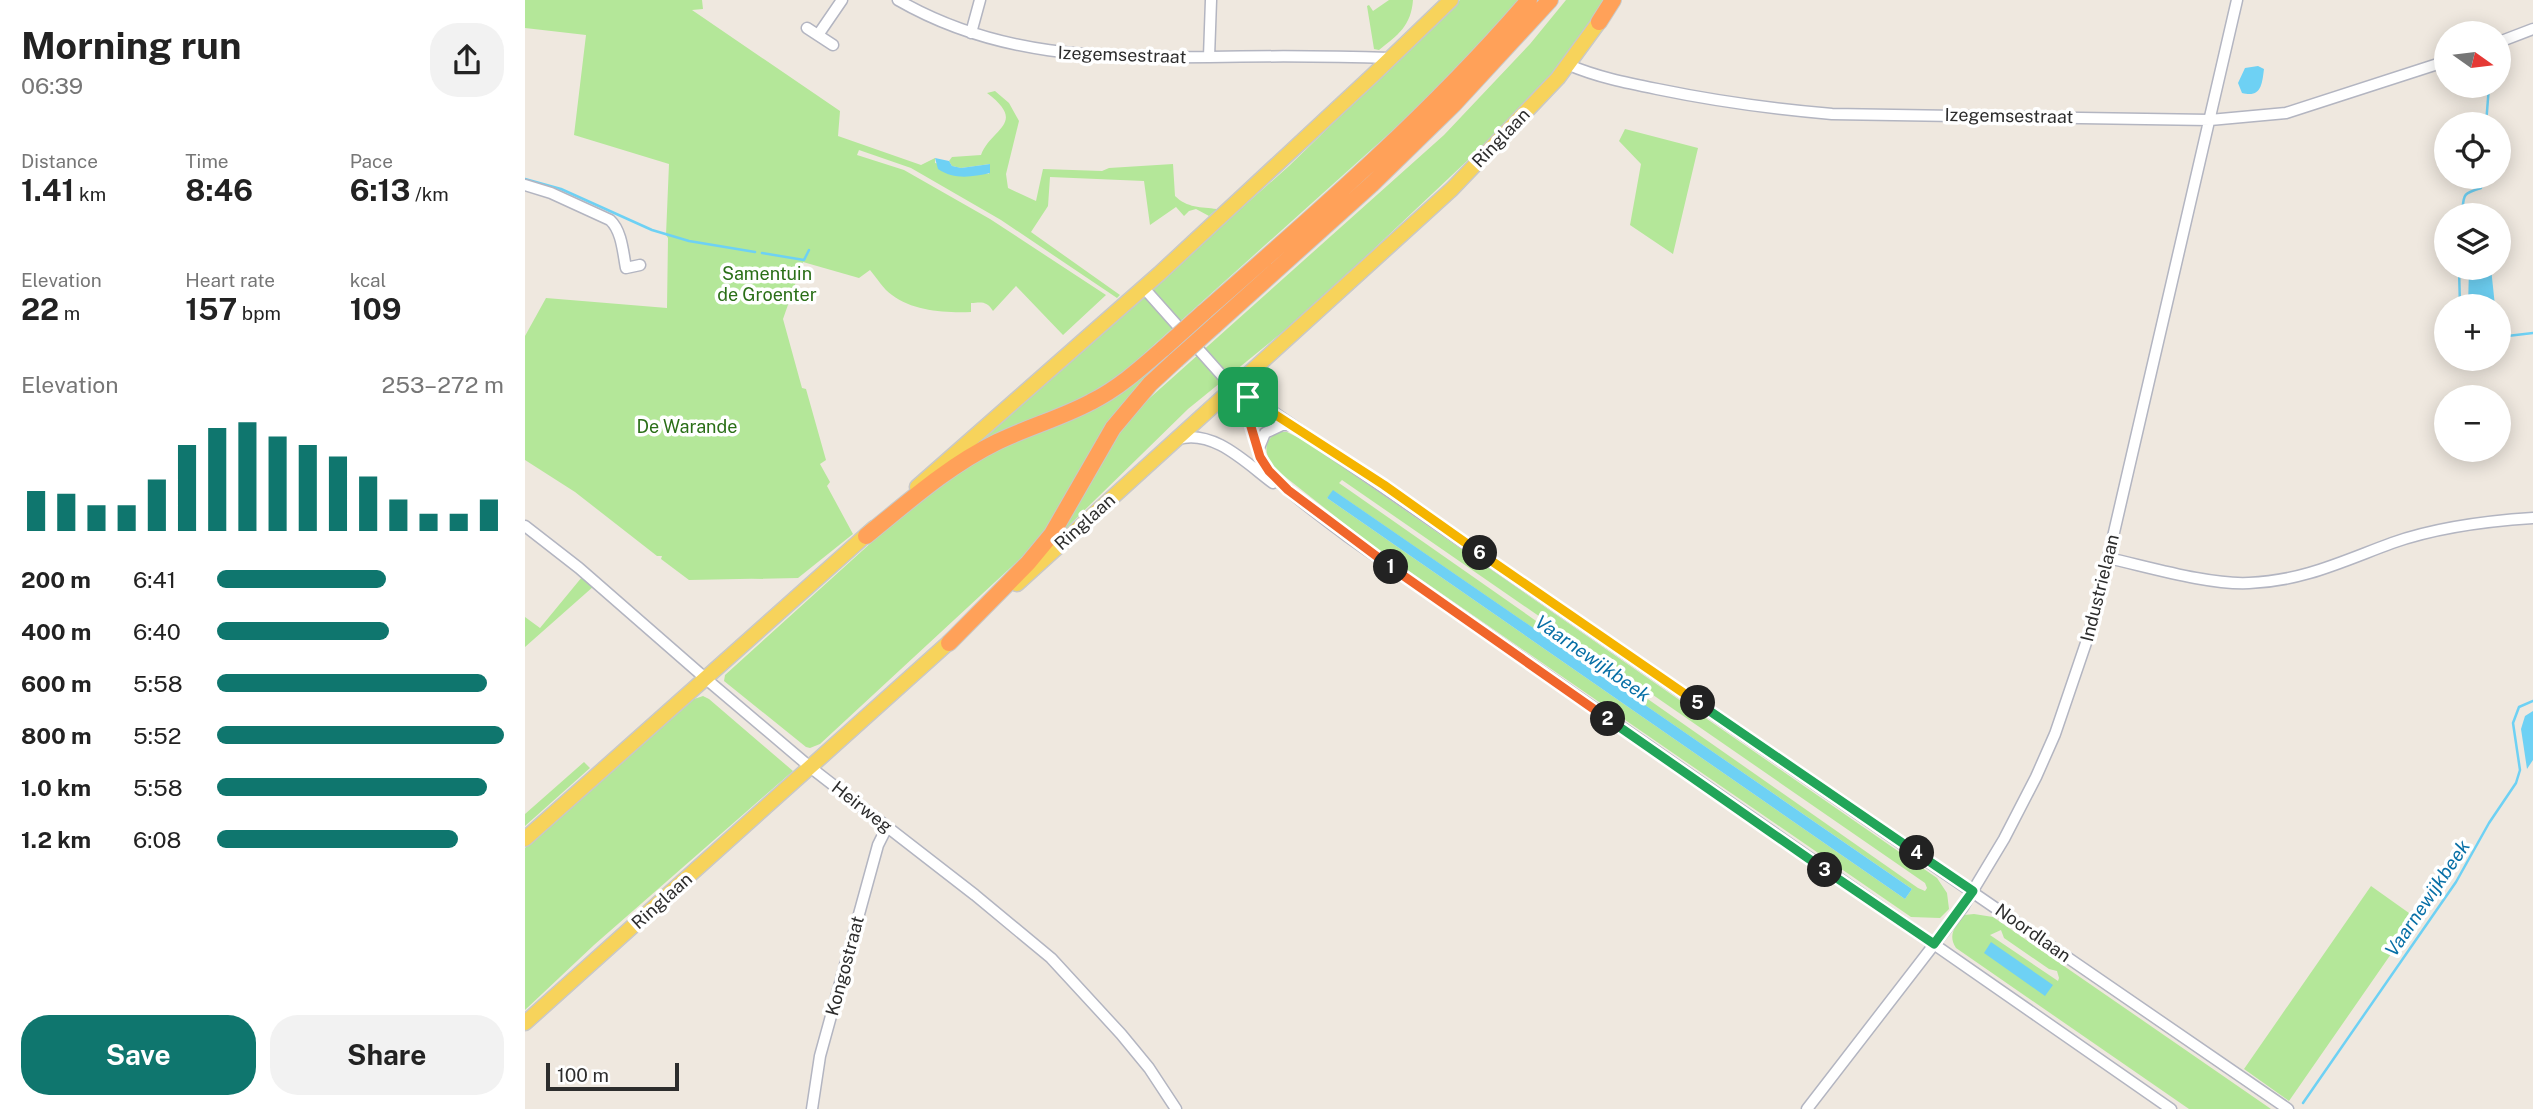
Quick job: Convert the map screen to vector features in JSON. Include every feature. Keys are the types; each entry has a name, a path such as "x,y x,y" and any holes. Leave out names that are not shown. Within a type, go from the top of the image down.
{"highway":[{"path":"949,643 1028,563 1052,534 1113,428 1150,384 1176,360 1209,319 1405,131 1529,0"},
{"path":"866,536 939,477 969,457 997,442 1091,402 1139,370 1164,348 1209,319 1372,184 1454,104 1550,0"},
{"path":"1599,22 1613,0"}],"main road":[{"path":"525,839 1143,287 1451,0"},
{"name":"Ringlaan","path":"525,1023 1011,590 1452,189 1569,65 1599,22"}],"street":[{"path":"818,35 842,0"},
{"name":"Izegemsestraat","path":"898,0 971,33 1015,45 1072,55 1390,58"},
{"path":"971,33 980,0"},
{"path":"1209,57 1211,0"},
{"name":"Ringlaan","path":"1599,22 1622,0"},
{"name":"Industrielaan","path":"1807,1109 1973,891 2031,788 2055,734 2088,637 2108,558 2237,0"},
{"path":"807,28 833,45"},
{"path":"2511,37 2533,29"},
{"path":"1355,57 1368,68 1372,76"},
{"name":"Izegemsestraat","path":"1569,65 1594,75 1721,102 1789,110 1844,114 2210,120 2286,113 2434,65"},
{"path":"525,185 551,193 610,220 618,234 621,269 640,265"},
{"name":"Noordlaan","path":"1143,287 1233,388 1240,389 1384,485 2288,1109"},
{"name":"Noordlaan","path":"1261,363 1256,387 1260,397 1272,411"},
{"name":"Noordlaan","path":"1233,388 1233,394 1249,420 1266,467 1288,490 1360,545 2171,1109"},
{"path":"1258,450 1265,433 1273,427 1292,425"},
{"name":"Noordlaan","path":"1175,439 1187,436 1209,438 1276,485 1288,490"},
{"path":"2108,558 2222,582 2248,584 2296,578 2346,563 2394,542 2439,530 2487,521 2533,518"},
{"name":"Heirweg","path":"525,526 579,568 810,767 1005,919 1064,970 1149,1068 1176,1109"},
{"name":"Kongostraat","path":"812,1109 824,1044 878,845 887,827"}],"green space":[{"name":"De Warande","path":"525,0 702,0 703,9 692,10 840,111 838,136 921,165 935,158 935,163 989,174 990,164 961,168 952,166 949,161 952,157 981,155 1003,125 1005,112 987,93 995,91 1009,103 1019,121 1006,174 1008,188 1036,201 1043,169 1102,171 1109,168 1173,164 1175,196 1189,205 1217,209 1209,216 1196,209 1184,216 1176,207 1150,225 1144,181 1050,177 1048,206 1031,232 1120,295 1117,298 1001,220 911,168 859,150 857,155 904,170 990,219 1106,295 1063,335 1016,286 993,311 986,304 978,302 971,303 971,312 940,311 919,308 900,300 886,290 870,270 859,278 803,262 783,319 826,460 820,464 830,482 827,486 853,534 798,578 689,580 661,559 662,556 657,556 575,492 525,460 525,336 546,298 667,308 669,164 574,135 586,35 525,28"},
{"path":"1389,0 1413,0 1410,17 1392,40 1379,50 1374,49 1367,6 1373,11"},
{"path":"1460,0 1521,0 1441,87 1106,388 974,446 1289,166"},
{"path":"1566,0 1605,0 1563,63 1486,143 1306,313 1188,409 1049,545 1124,421 1444,135 1530,44"},
{"path":"1625,129 1698,148 1673,254 1630,225 1641,164 1619,141"},
{"path":"1159,361 1162,364 1035,545 820,744 806,747 724,681 725,675 905,512 956,472"},
{"path":"1287,432 1305,441 1937,878 1947,893 1949,909 1940,918 1911,917 1374,547 1274,468 1266,448 1273,435","holes":["1342,480 1925,883 1925,891 1339,483","1334,491 1912,889 1905,899 1327,498"]},
{"path":"582,577 594,586 525,647 525,617 540,628"},
{"path":"703,696 793,771 594,945 525,1010 525,848 694,699"},
{"path":"584,762 590,768 525,826 525,814"},
{"path":"2371,886 2416,918 2289,1101 2244,1069"},
{"path":"1964,915 1993,917 2271,1109 2189,1109 1956,948 1952,934","holes":["2001,930 2004,938 2049,969 2057,971 2058,981 1990,935"]}],"water":[{"path":"2258,66 2264,69 2259,89 2253,94 2242,93 2238,83 2245,68"},
{"path":"935,158 949,161 952,166 961,168 990,164 990,173 950,175 938,169"},
{"path":"2469,280 2492,280 2494,294 2468,294"},
{"path":"1333,490 1912,889 1905,899 1327,498"},
{"path":"2533,711 2533,760 2527,769 2521,729 2525,716"},
{"path":"1991,942 2053,985 2045,996 1984,953"}],"waterway":[{"path":"2487,112 2488,98"},
{"path":"525,179 561,189 652,230 689,241 755,252"},
{"path":"2463,203 2465,196 2478,189"},
{"path":"762,253 804,260 809,250"},
{"path":"2459,280 2460,294"},
{"path":"2511,336 2533,333"},
{"name":"Vaarnewijkbeek","path":"2303,1103 2456,882 2489,823 2516,783 2520,770 2513,723 2519,707 2533,701"}],"route":[{"path":"1233,388 1240,389 1248,397 1384,485 1973,891 1963,907 1934,944 1351,539 1288,490 1266,467 1252,427 1233,394 1233,388"}],"park label":[{"name":"Samentuin de Groenter","path":"767,284"}]}
